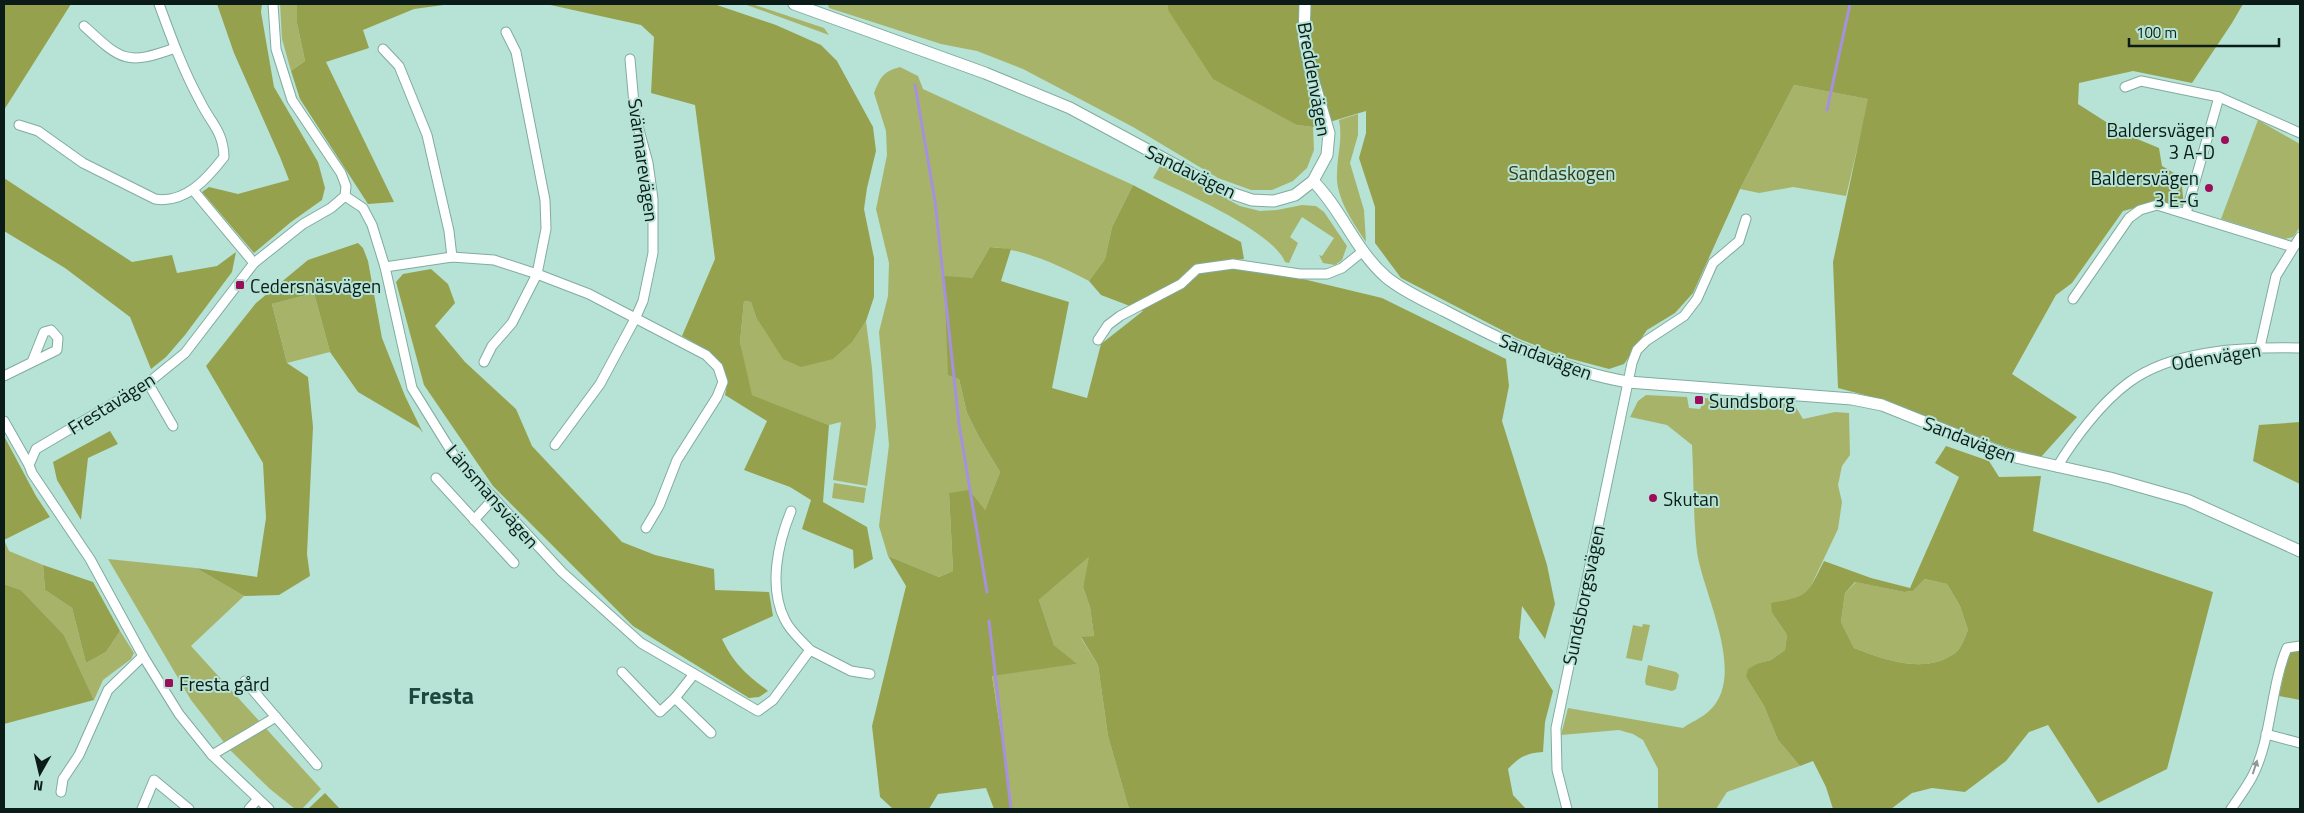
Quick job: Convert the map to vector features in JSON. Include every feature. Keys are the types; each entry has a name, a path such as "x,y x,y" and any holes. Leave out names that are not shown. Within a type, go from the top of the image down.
{"street":[{"path":"19,125 38,131 82,162 155,199 167,201 193,190 224,157 223,140 200,101 175,48 159,4"},
{"path":"273,4 276,49 292,100 342,173 346,186 345,196"},
{"name":"Sandavägen","path":"794,4 985,73 1070,108 1222,190 1244,198 1274,201 1295,195 1313,181 1324,192 1362,252 1386,277 1404,290 1517,348 1588,373 1628,382 1852,399 1882,405 2007,455 2120,480 2187,500 2300,551"},
{"name":"Breddenvägen","path":"1305,4 1304,38 1310,69 1329,133 1327,154 1313,181"},
{"path":"84,26 108,48 128,58 139,59 175,48"},
{"path":"484,362 492,346 512,323 538,274 546,229 545,200 516,52 506,32"},
{"path":"382,49 399,66 427,135 449,231 452,257"},
{"name":"Svärmarevägen","path":"554,445 600,384 635,319 643,301 653,253 655,228 653,199 648,163 635,116 630,58"},
{"path":"2125,87 2141,81 2219,97 2300,133"},
{"path":"2186,213 2219,97"},
{"path":"193,190 254,263"},
{"name":"Frestavägen","path":"29,465 36,449 148,383 185,353 254,263 303,224 331,208 345,196"},
{"name":"Länsmansvägen","path":"345,196 363,208 372,225 384,267 412,388 453,454 562,572 634,636 758,711 773,700 810,650"},
{"path":"2073,299 2129,218 2140,210 2157,205 2293,247"},
{"path":"1628,382 1637,350 1655,334 1684,316 1697,299 1714,263 1739,241 1746,218"},
{"path":"2260,347 2276,276 2300,237"},
{"path":"1098,340 1108,325 1120,316 1181,284 1197,269 1233,264 1300,274 1327,274 1342,268 1362,252"},
{"path":"384,267 452,257 494,260 538,274 589,294 706,355 718,367 722,382 717,397 677,460 660,506 646,528"},
{"name":"Odenvägen","path":"2057,467 2093,417 2128,383 2167,363 2214,352 2260,347 2300,348"},
{"path":"4,376 32,362"},
{"name":"Sundsborgsvägen","path":"1567,809 1558,770 1556,728 1628,382"},
{"path":"148,383 173,426"},
{"path":"4,420 32,473 90,559 143,656 179,714 212,755 269,809"},
{"path":"436,478 514,563"},
{"path":"474,520 494,498"},
{"path":"791,511 781,536 776,596 785,622 810,650 851,671 870,674"},
{"path":"2231,809 2252,776 2266,734 2280,666 2287,648 2300,646"},
{"path":"61,792 63,779 79,755 108,690 143,656"},
{"path":"622,672 660,712 675,698 694,674"},
{"path":"245,681 317,765"},
{"path":"675,698 711,733"},
{"path":"212,755 276,717"},
{"path":"2266,734 2300,743"},
{"path":"142,809 154,780 184,808"},
{"path":"249,809 258,799"}],"green space":[{"path":"4,4 71,4 4,110"},
{"path":"217,4 262,4 261,12 274,87 318,162 325,188 322,200 291,222 254,253 202,192 209,187 238,194 289,180 234,53"},
{"path":"280,4 297,4 297,23 305,61 291,71 282,39"},
{"path":"297,4 451,4 414,9 363,30 369,48 326,62 394,202 368,204 300,99 291,71 305,61 297,23"},
{"path":"546,4 714,4 776,25 821,45 837,61 873,127 876,151 864,209 874,258 874,297 866,321 853,341 833,359 801,367 783,359 756,317 751,302 744,301 740,342 752,395 829,425 823,502 867,527 873,559 854,569 853,550 802,529 811,500 790,487 744,470 767,421 725,395 726,374 722,366 716,358 701,346 682,336 715,259 695,105 651,93 654,37 641,25"},
{"path":"744,4 752,4 824,28 829,35"},
{"path":"828,4 1167,4 1168,10 1297,125 1313,127 1314,150 1307,168 1293,181 1272,190 1251,190 1218,178 1133,127 1023,69 977,51 941,44 829,8"},
{"name":"Sandaskogen","path":"1167,4 2243,4 2192,83 2133,71 2079,83 2078,104 2125,134 2159,148 2162,166 2181,177 2184,206 2158,202 2123,211 2072,283 2056,295 2012,374 2077,417 2041,457 2008,448 1883,400 1838,388 1833,262 1868,99 1794,85 1740,189 1693,293 1675,313 1647,330 1624,364 1609,369 1564,357 1517,338 1401,278 1375,243 1375,207 1359,158 1366,133 1366,111 1313,127 1297,125 1213,79 1168,10"},
{"path":"900,67 918,76 923,89 1133,185 1112,227 1105,259 1089,281 1066,269 1028,254 990,247 972,278 959,379 967,413 1000,472 985,510 949,493 953,571 939,577 888,556 879,526 889,445 879,332 888,296 889,263 876,209 887,155 886,131 874,93 883,76"},
{"path":"1794,85 1869,99 1846,196 1793,187 1759,193 1740,189"},
{"path":"1358,114 1358,135 1350,163 1364,210 1366,242 1346,210 1337,183 1340,141 1339,120"},
{"path":"2258,120 2300,144 2300,227 2293,237 2285,239 2221,219"},
{"path":"1161,164 1240,206 1260,211 1302,205 1316,206 1324,212 1347,246 1342,260 1335,265 1323,263 1319,255 1322,256 1334,238 1302,217 1290,237 1298,243 1289,263 1285,262 1277,250 1264,238 1246,226 1205,203 1153,178"},
{"path":"4,178 132,262 172,255 177,273 217,266 236,252 232,272 185,335 166,357 151,369 130,317 65,268 4,231"},
{"path":"1133,185 1241,242 1244,259 1203,264 1278,273 1382,298 1506,359 1509,386 1502,421 1547,565 1555,604 1545,639 1522,606 1519,638 1553,691 1545,722 1543,752 1524,756 1508,769 1513,795 1526,809 1129,809 1108,736 1098,665 1081,637 1094,636 1090,607 1083,587 1089,557 1039,600 1054,645 1077,664 992,676 1013,809 994,809 986,788 938,794 929,809 893,809 880,797 872,726 906,586 888,556 939,577 953,571 949,493 969,490 985,510 1000,472 967,413 959,379 948,375 944,276 972,278 990,247 1011,249 1001,281 1069,302 1052,388 1087,398 1101,344 1143,311 1101,295 1089,281 1105,259 1112,227"},
{"path":"358,243 363,248 368,261 382,338 405,396 423,433 419,428 358,392 330,352 314,293 272,304 287,363 308,377 313,427 307,554 310,576 279,595 244,596 196,568 257,577 266,518 263,463 206,366 256,303 308,260"},
{"path":"431,269 448,284 455,303 435,326 465,362 516,409 532,446 622,542 655,555 714,569 715,590 769,592 773,616 722,639 741,668 768,691 759,697 749,698 633,626 493,486 424,385 396,282 403,274"},
{"path":"314,293 330,352 287,363 272,304"},
{"path":"744,301 751,302 756,317 853,341 866,321 872,368 876,426 867,486 833,480 841,422 829,425 751,395 740,342"},
{"path":"1646,395 1687,397 1689,408 1700,409 1705,398 1794,404 1803,419 1835,412 1849,413 1850,455 1842,466 1838,485 1842,502 1838,529 1809,590 1800,598 1772,613 1787,635 1785,650 1771,660 1759,663 1746,677 1764,706 1778,740 1800,766 1727,792 1716,809 1658,809 1658,769 1643,740 1633,734 1619,730 1561,735 1568,708 1683,728 1709,711 1720,696 1724,677 1724,656 1720,634 1697,552 1692,445 1667,425 1630,417 1638,401"},
{"path":"2300,422 2300,484 2253,461 2259,425"},
{"path":"110,431 118,444 88,458 81,520 57,480 53,462"},
{"path":"4,436 36,496 50,517 4,540"},
{"path":"1946,446 1989,461 1999,477 2041,476 2033,531 2213,592 2167,769 2098,803 2048,725 2029,732 2006,761 1965,792 1932,788 1912,793 1891,809 1833,809 1826,787 1813,761 1800,766 1778,740 1764,706 1746,677 1748,669 1759,663 1771,660 1785,650 1787,635 1772,613 1771,603 1805,593 1810,588 1824,561 1871,578 1910,588 1959,477 1935,463","holes":["1925,579 1947,584 1960,606 1968,630 1961,646 1955,653 1943,660 1918,664 1892,661 1854,648 1841,622 1845,593 1855,582 1904,592 1913,591"]},
{"path":"834,483 866,488 864,503 832,498"},
{"path":"4,540 9,551 43,565 45,590 72,608 86,663 106,652 120,631 134,653 131,659 103,680 94,700 64,635 21,590 4,584"},
{"path":"1090,556 1083,587 1090,607 1094,636 1081,638 1098,665 1108,736 1129,809 1013,809 992,675 1076,664 1054,645 1039,600"},
{"path":"108,559 196,568 244,596 191,646 321,789 302,809 295,809 270,789 230,750 191,700"},
{"path":"43,565 93,582 120,631 106,652 86,663 72,608 45,590"},
{"path":"1925,579 1947,584 1960,606 1968,630 1963,643 1955,653 1943,660 1918,664 1892,661 1854,648 1841,622 1845,593 1856,582 1904,592 1913,591"},
{"path":"4,584 21,590 64,635 94,700 4,724"},
{"path":"1643,624 1650,625 1642,661 1626,658 1633,625 1642,627"},
{"path":"2300,650 2300,700 2279,696 2289,652"},
{"path":"1648,665 1676,672 1679,675 1676,689 1672,691 1646,685"},
{"path":"325,793 340,809 308,809"}],"waterway":[{"path":"1827,110 1850,4"},
{"path":"915,85 935,201 959,424 987,592"},
{"path":"989,621 1011,809"}],"place":[{"name":"Baldersvägen 3 A-D","path":"2225,140"},
{"name":"Baldersvägen 3 E-G","path":"2209,188"},
{"name":"Cedersnäsvägen","path":"240,285"},
{"name":"Sundsborg","path":"1699,400"},
{"name":"Skutan","path":"1653,498"},
{"name":"Fresta gård","path":"169,683"}],"district":[{"name":"Fresta","path":"441,695"}]}
